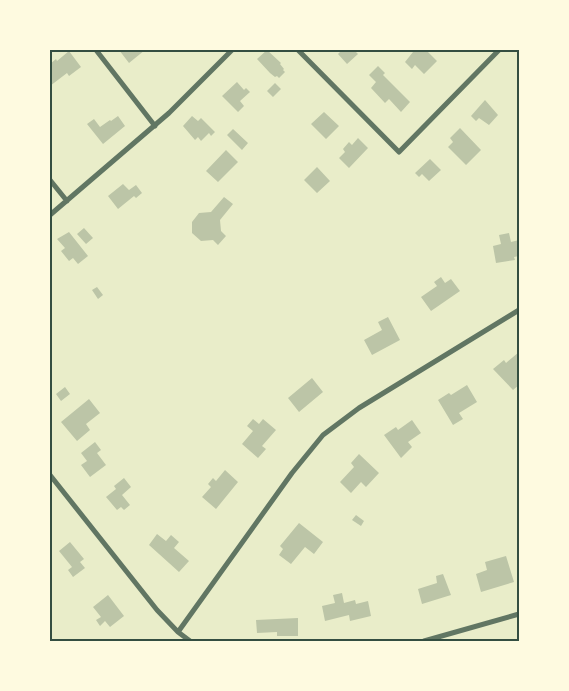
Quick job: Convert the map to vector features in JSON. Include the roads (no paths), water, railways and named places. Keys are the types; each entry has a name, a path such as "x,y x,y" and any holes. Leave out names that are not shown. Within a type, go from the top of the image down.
{"street":[{"path":"96,50 154,126"},
{"path":"50,215 154,126 232,50"},
{"path":"298,50 399,152 499,50"},
{"path":"50,180 67,201"},
{"path":"178,632 292,473 323,435 359,408 519,310"},
{"path":"50,475 152,603 178,632 190,641"},
{"path":"424,641 519,614"}]}
